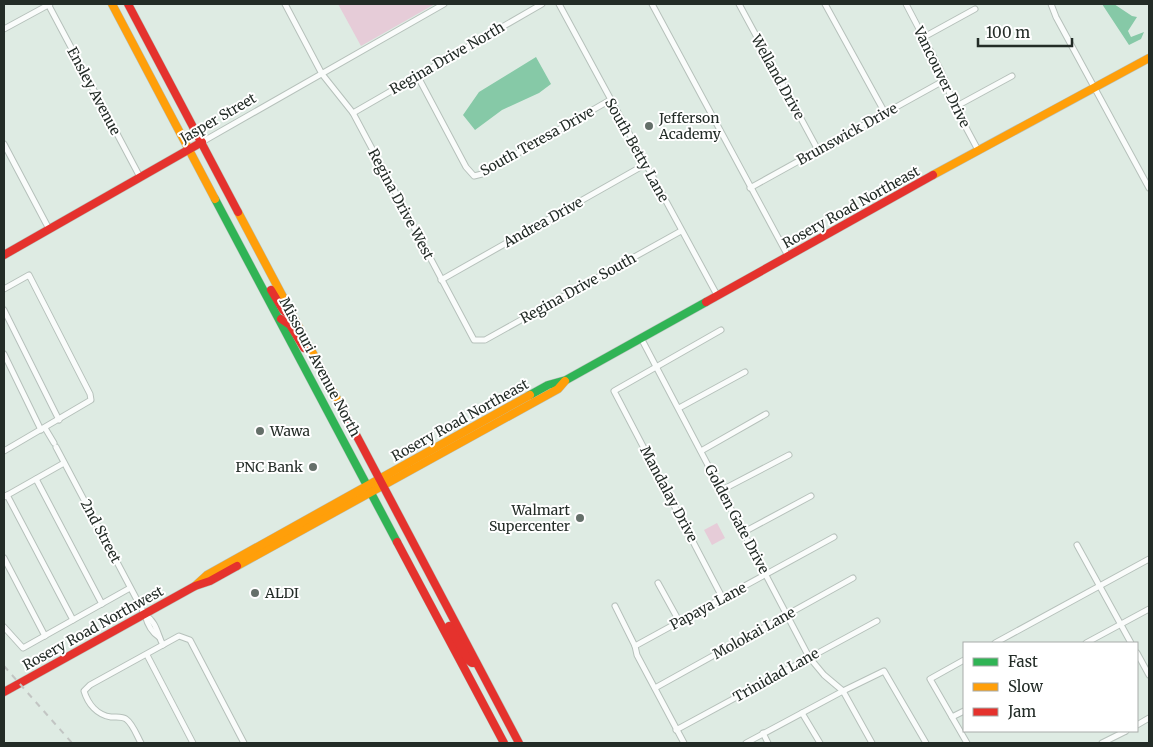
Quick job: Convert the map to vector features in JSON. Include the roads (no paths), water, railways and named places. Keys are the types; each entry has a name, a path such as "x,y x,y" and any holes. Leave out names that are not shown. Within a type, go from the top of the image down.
{"main road":[{"name":"Missouri Avenue North","path":"112,4 504,743"},
{"name":"Missouri Avenue North","path":"128,4 519,743"},
{"name":"Rosery Road Northeast","path":"370,489 548,385 566,380 978,150 1149,58"},
{"name":"Jasper Street","path":"4,255 202,142"},
{"path":"250,262 266,281 283,310 294,318"},
{"path":"279,318 290,325 315,368 327,380"},
{"name":"Rosery Road Northwest","path":"4,692 145,615 195,586 208,575 297,525 370,489"},
{"name":"Rosery Road Northwest","path":"195,586 210,581 370,489"},
{"path":"265,550 269,545 292,532 297,525"},
{"path":"432,606 440,609 468,660 472,663 476,662"},
{"path":"470,678 479,678 488,684"}],"street":[{"path":"4,29 49,4"},
{"name":"Ensley Avenue","path":"49,4 140,177"},
{"name":"Regina Drive West","path":"285,4 322,74 352,113 474,340"},
{"name":"Jasper Street","path":"202,142 444,4"},
{"name":"Regina Drive North","path":"352,113 542,4"},
{"name":"South Betty Lane","path":"559,4 717,295"},
{"path":"652,4 788,256"},
{"name":"Welland Drive","path":"738,4 818,150"},
{"path":"825,4 884,113"},
{"name":"Vancouver Drive","path":"906,4 924,37 955,107 978,150"},
{"path":"1051,4 1149,188"},
{"path":"924,37 975,10"},
{"name":"South Teresa Drive","path":"417,75 466,167 474,176 482,174 610,100"},
{"path":"955,107 1012,76"},
{"name":"Brunswick Drive","path":"750,188 944,80"},
{"path":"4,144 49,229"},
{"name":"Andrea Drive","path":"442,280 646,164"},
{"name":"Regina Drive South","path":"474,340 485,340 681,231"},
{"path":"4,289 29,275 90,394 91,400 5,450 4,443"},
{"path":"4,310 59,420"},
{"path":"657,367 721,330"},
{"name":"Golden Gate Drive","path":"641,338 809,656 824,675 843,691"},
{"name":"2nd Street","path":"4,354 43,429 55,445 145,615 151,618 159,631 163,645"},
{"name":"Mandalay Drive","path":"657,367 614,391 722,597"},
{"path":"679,408 745,372"},
{"path":"701,451 766,414"},
{"path":"722,490 789,455"},
{"path":"64,463 6,496 73,620"},
{"path":"36,479 102,604"},
{"path":"744,532 811,496"},
{"name":"Papaya Lane","path":"635,646 834,537"},
{"path":"1077,545 1130,642"},
{"path":"4,558 44,636"},
{"path":"997,642 1149,559"},
{"name":"Molokai Lane","path":"655,688 853,578"},
{"path":"658,583 679,621"},
{"path":"4,627 23,648 130,588"},
{"path":"615,606 635,646 637,655 684,743"},
{"path":"1088,642 1149,609"},
{"name":"Trinidad Lane","path":"676,730 809,656 877,621"},
{"path":"141,743 126,719 101,714 91,707 84,691 90,685 179,636 190,640 244,743"},
{"path":"147,655 193,743"},
{"path":"1138,655 1149,675"},
{"path":"963,661 930,679 967,743"},
{"path":"746,743 884,671 926,743"},
{"path":"843,691 872,743"},
{"path":"952,717 963,711"},
{"path":"802,713 820,743"},
{"path":"1138,724 1149,718"},
{"path":"1102,743 1124,732"},
{"path":"763,733 768,743"}],"railway":[{"path":"4,666 72,743"}],"place":[{"name":"Jefferson Academy","path":"649,126"},
{"name":"Wawa","path":"260,431"},
{"name":"PNC Bank","path":"313,467"},
{"name":"Walmart Supercenter","path":"580,518"},
{"name":"ALDI","path":"255,593"}]}
